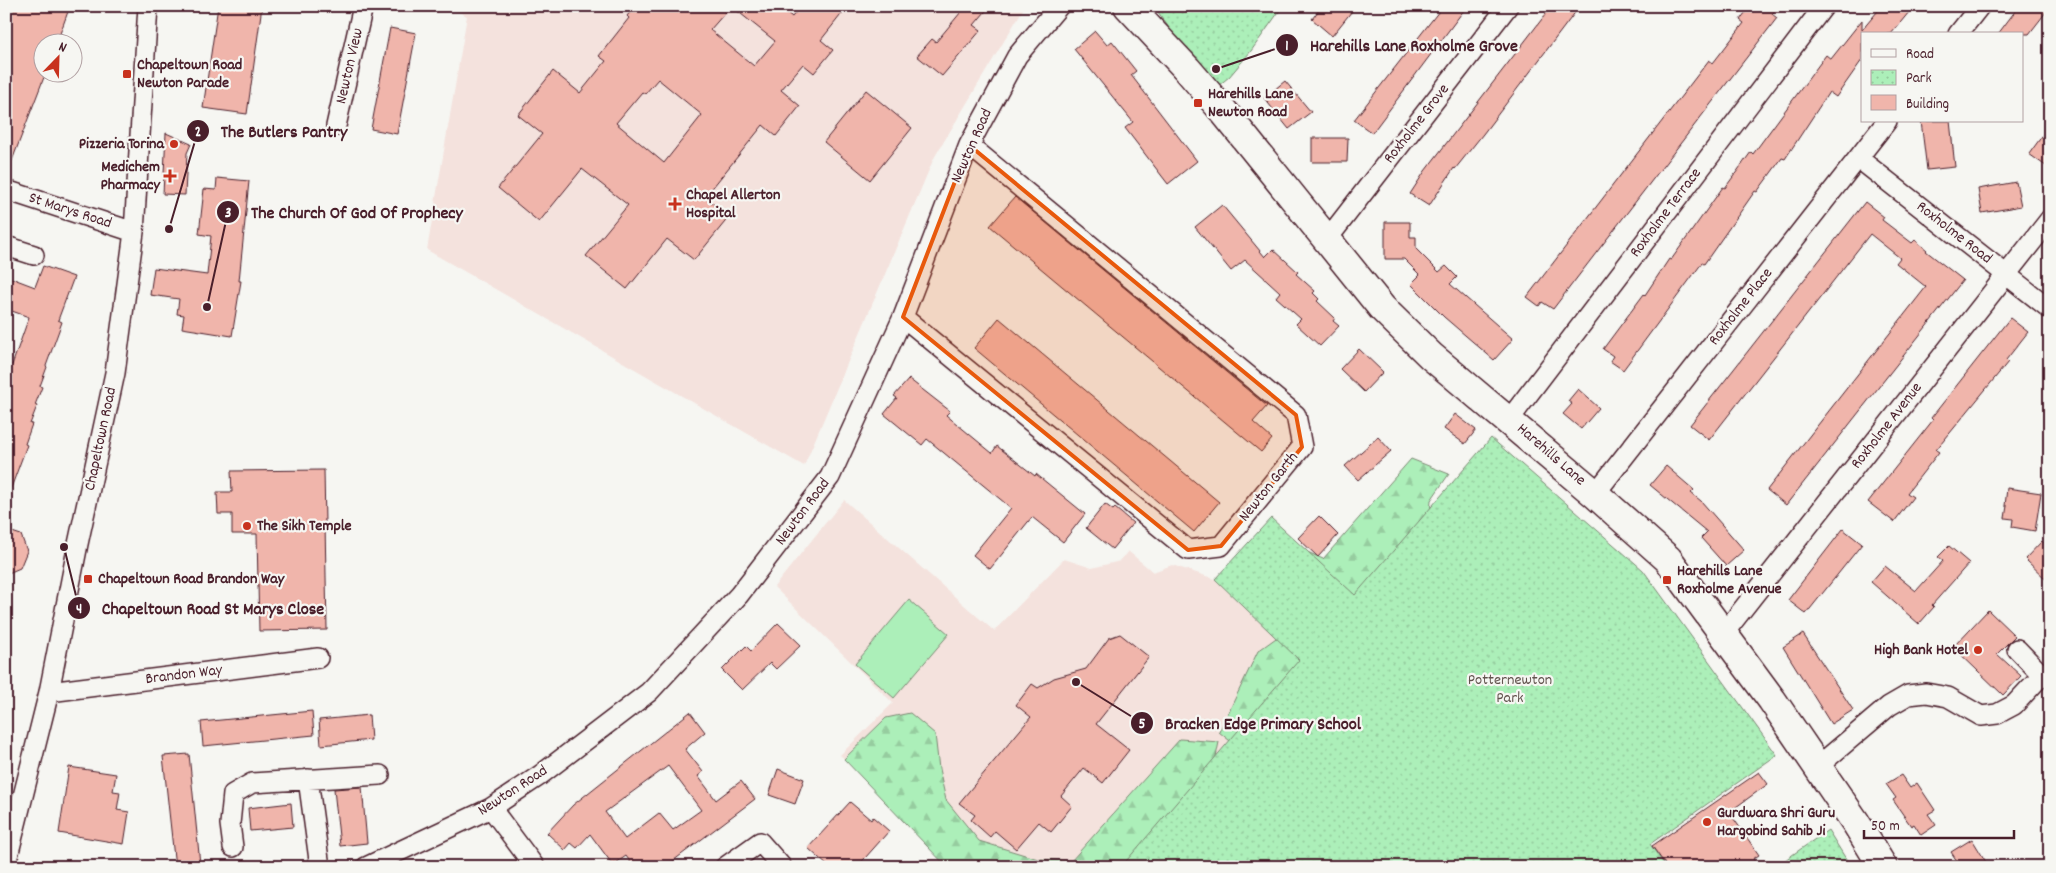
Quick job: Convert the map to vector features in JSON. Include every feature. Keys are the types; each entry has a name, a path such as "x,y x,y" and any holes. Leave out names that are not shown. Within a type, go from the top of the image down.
{"main road":[{"name":"Harehills Lane","path":"1128,6 1187,69 1230,120 1382,308 1432,356 1509,420 1668,559 1724,633 1817,767 1883,867"},
{"name":"Harehills Lane","path":"1154,6 1167,25 1187,69"}],"street":[{"name":"Chapeltown Road","path":"6,864 50,692 78,544 115,373 134,232 148,6"},
{"name":"Newton View","path":"336,126 363,6"},
{"name":"Newton Road","path":"370,866 491,808 539,776 649,692 739,595 830,477 903,317 969,145 1017,56 1059,6"},
{"name":"Roxholme Grove","path":"1326,241 1508,6"},
{"name":"Roxholme Terrace","path":"1509,420 1824,6"},
{"path":"1960,32 1980,6"},
{"name":"Roxholme Place","path":"1595,494 1886,122"},
{"name":"Newton Garth","path":"903,317 1188,550 1221,546 1302,447 1296,415 969,145"},
{"name":"Roxholme Road","path":"1858,158 2050,309"},
{"name":"St Marys Road","path":"6,190 134,232"},
{"name":"Roxholme Avenue","path":"1724,633 2050,219"},
{"path":"6,246 34,255"},
{"path":"1817,767 1889,706 1908,695 1926,693 1948,697 1981,716 1997,714 2014,705 2042,676 2016,649"},
{"name":"Brandon Way","path":"50,692 318,658"},
{"path":"232,847 230,824 233,794 252,783 380,775"},
{"path":"308,779 320,867"},
{"path":"491,808 535,867"},
{"path":"725,867 760,842 782,867"}],"highlighted area":[{"path":"969,145 1296,415 1302,447 1221,546 1188,550 903,317"}],"shaded area":[{"name":"Chapel Allerton Hospital","path":"447,6 1025,6 934,158 804,466 427,250 467,16"},
{"path":"844,500 994,631 1064,559 1092,568 1120,561 1128,551 1153,572 1172,565 1215,579 1300,660 1121,867 960,867 840,755 893,703 774,587"}],"green space":[{"path":"1154,6 1283,6 1251,51 1229,77 1208,94 1187,69 1167,25"},
{"name":"Potternewton Park","path":"1491,438 1643,570 1777,755 1650,844 1666,867 1121,867 1299,660 1215,579 1271,518 1355,595"},
{"path":"1411,459 1449,474 1431,500 1427,565 1351,867 947,867 844,759 886,718 910,713 935,734 939,769 946,800 979,841 1038,859 1071,861 1180,739 1219,742 1205,810 1235,745 1219,732 1258,651 1290,628 1292,545 1323,559"},
{"path":"909,600 949,634 894,698 855,664"},
{"path":"1828,830 1851,867 1775,867"}],"building":[{"path":"12,6 70,6 61,32 32,32 32,82 42,82 8,171 6,171 6,23"},
{"path":"218,6 262,6 247,114 203,108"},
{"path":"635,6 731,6 779,6 792,17 801,6 848,6 821,40 833,50 814,73 803,64 781,90 800,106 776,136 763,125 705,197 729,217 694,260 667,239 627,289 586,256 628,205 582,169 539,222 498,188 542,134 518,115 553,71 580,93 606,61 599,56 629,18 627,16","holes":["731,6 775,41 754,66 710,30","658,79 702,115 664,163 616,123 642,92 645,94"]},
{"path":"966,6 990,6 974,25 981,30 942,76 917,56 932,39 936,42"},
{"path":"1322,6 1356,6 1332,36 1312,19"},
{"path":"1443,6 1467,6 1372,133 1354,120"},
{"path":"1552,6 1580,6 1483,134 1454,168 1429,206 1410,194 1425,171"},
{"path":"1750,6 1778,6 1772,14 1777,18 1553,309 1542,302 1539,306 1527,297 1709,60 1713,63 1744,23 1740,20"},
{"path":"1882,6 1914,6 1893,32 1861,32 1861,61 1836,97 1829,92 1785,159 1782,158 1757,192 1755,191 1704,264 1702,263 1623,370 1610,361 1613,356 1603,349 1645,295 1669,259 1671,260 1723,187 1725,188 1751,152 1753,154 1826,55 1831,59 1862,20 1862,30"},
{"path":"2019,6 2050,7 2029,34 2024,34 2024,32 2000,32"},
{"path":"390,28 416,33 397,134 371,129"},
{"path":"1095,31 1107,45 1112,41 1136,71 1131,75 1197,161 1168,184 1125,128 1133,122 1074,49"},
{"path":"1285,81 1311,112 1289,129 1264,98"},
{"path":"866,90 912,128 870,180 824,142"},
{"path":"1921,122 1950,122 1955,167 1927,170"},
{"path":"2050,125 2050,169 2029,154"},
{"path":"166,133 191,144 187,153 185,195 163,194"},
{"path":"1312,138 1348,138 1347,162 1312,162"},
{"path":"217,178 249,181 239,281 241,281 232,336 182,328 184,315 177,314 179,299 150,295 154,268 207,275 211,236 199,234 204,189 216,190"},
{"path":"2016,182 2021,206 1982,213 1978,189"},
{"path":"1015,197 1267,406 1253,422 1272,439 1261,452 990,226"},
{"path":"1865,202 1884,217 1882,220 1912,243 1915,240 1963,280 1786,505 1767,490 1926,287 1896,263 1900,258 1870,234 1709,440 1690,425"},
{"path":"1222,205 1265,257 1273,249 1298,272 1296,274 1315,291 1313,293 1319,299 1317,301 1335,318 1333,321 1339,326 1320,346 1296,324 1301,319 1276,297 1280,292 1245,260 1231,271 1195,227"},
{"path":"1385,222 1410,222 1410,237 1416,237 1416,249 1439,272 1446,266 1457,277 1450,284 1513,339 1494,360 1444,317 1411,284 1420,275 1404,259 1385,259"},
{"path":"43,266 74,277 58,320 62,322 40,386 42,387 35,405 37,406 25,444 27,445 8,496 6,496 6,363 12,365 29,317 6,309 6,276 35,287"},
{"path":"999,318 1219,502 1194,532 974,348"},
{"path":"2010,318 2028,332 2006,360 2008,362 1936,450 1939,452 1907,493 1913,497 1894,522 1868,502"},
{"path":"1359,349 1383,372 1364,392 1340,369"},
{"path":"909,379 950,411 946,415 992,453 997,446 1035,476 1036,474 1085,514 1063,542 1032,517 990,569 973,555 1011,508 927,439 922,445 884,414 897,398 894,396"},
{"path":"1578,389 1599,408 1581,429 1563,414 1572,404 1568,401"},
{"path":"1455,414 1476,430 1465,444 1444,429"},
{"path":"1378,437 1391,451 1358,480 1345,466"},
{"path":"1666,466 1694,490 1691,493 1701,501 1744,550 1726,566 1701,538 1707,532 1650,485"},
{"path":"324,470 327,630 259,631 257,534 232,534 232,514 218,514 217,492 232,492 231,471"},
{"path":"2007,488 2041,493 2035,531 2012,527 2013,519 2005,518"},
{"path":"1105,504 1113,510 1115,508 1133,523 1112,549 1086,528"},
{"path":"1319,516 1338,535 1318,557 1298,538"},
{"path":"1843,529 1862,544 1806,614 1788,600"},
{"path":"6,530 21,535 27,551 20,568 6,574"},
{"path":"2042,541 2050,549 2050,583 2025,559"},
{"path":"1949,546 1969,563 1932,605 1934,607 1919,624 1871,582 1885,566 1916,591 1943,561 1938,557"},
{"name":"High Bank Hotel","path":"1988,610 2015,636 1997,654 2021,676 2003,695 1953,647"},
{"path":"778,623 801,645 776,669 770,663 742,690 722,670 746,646 751,651"},
{"path":"1120,634 1149,657 1096,724 1129,750 1103,783 1084,768 1061,796 1072,806 1051,832 1039,822 1016,849 995,831 990,837 971,820 975,815 959,803 1031,717 1016,705 1032,684 1038,688 1054,678 1086,669 1109,638"},
{"path":"1803,634 1853,710 1831,724 1783,647"},
{"path":"312,711 314,735 203,746 201,722"},
{"path":"690,712 705,732 685,749 703,772 698,776 716,800 741,781 755,799 665,867 634,867 626,856 613,865 590,834 577,848 571,843 565,850 547,833 573,805","holes":["668,766 701,810 673,830 659,813 625,839 605,812"]},
{"path":"369,715 371,740 321,745 319,720"},
{"path":"189,754 200,864 175,867 163,756"},
{"path":"69,767 116,774 113,791 120,792 117,810 129,812 124,844 59,833"},
{"path":"778,769 804,779 795,804 769,795"},
{"name":"Gurdwara Shri Guru Hargobind Sahib Ji","path":"1759,772 1768,784 1729,812 1759,855 1753,859 1758,867 1667,867 1652,846"},
{"path":"1901,775 1910,788 1917,783 1935,810 1928,814 1936,825 1921,835 1914,824 1911,826 1893,800 1896,798 1886,784"},
{"path":"362,787 367,843 340,846 334,789"},
{"path":"850,802 871,820 873,817 889,831 857,867 829,867 808,848"},
{"path":"291,803 293,827 250,831 248,808"},
{"path":"1972,839 1989,867 1961,867 1951,852"}],"place":[{"name":"Harehills Lane Roxholme Grove","path":"1216,69"},
{"name":"Chapeltown Road Newton Parade","path":"127,74"},
{"name":"Harehills Lane Newton Road","path":"1198,103"},
{"name":"Pizzeria Torina","path":"174,144"},
{"name":"Medichem Pharmacy","path":"170,176"},
{"name":"Chapel Allerton Hospital","path":"675,204"},
{"name":"The Butlers Pantry","path":"169,229"},
{"name":"The Church Of God Of Prophecy","path":"207,307"},
{"name":"The Sikh Temple","path":"247,526"},
{"name":"Chapeltown Road St Marys Close","path":"64,547"},
{"name":"Chapeltown Road Brandon Way","path":"88,579"},
{"name":"Harehills Lane Roxholme Avenue","path":"1667,580"},
{"name":"High Bank Hotel","path":"1978,650"},
{"name":"Bracken Edge Primary School","path":"1076,682"},
{"name":"Gurdwara Shri Guru Hargobind Sahib Ji","path":"1707,822"}]}
